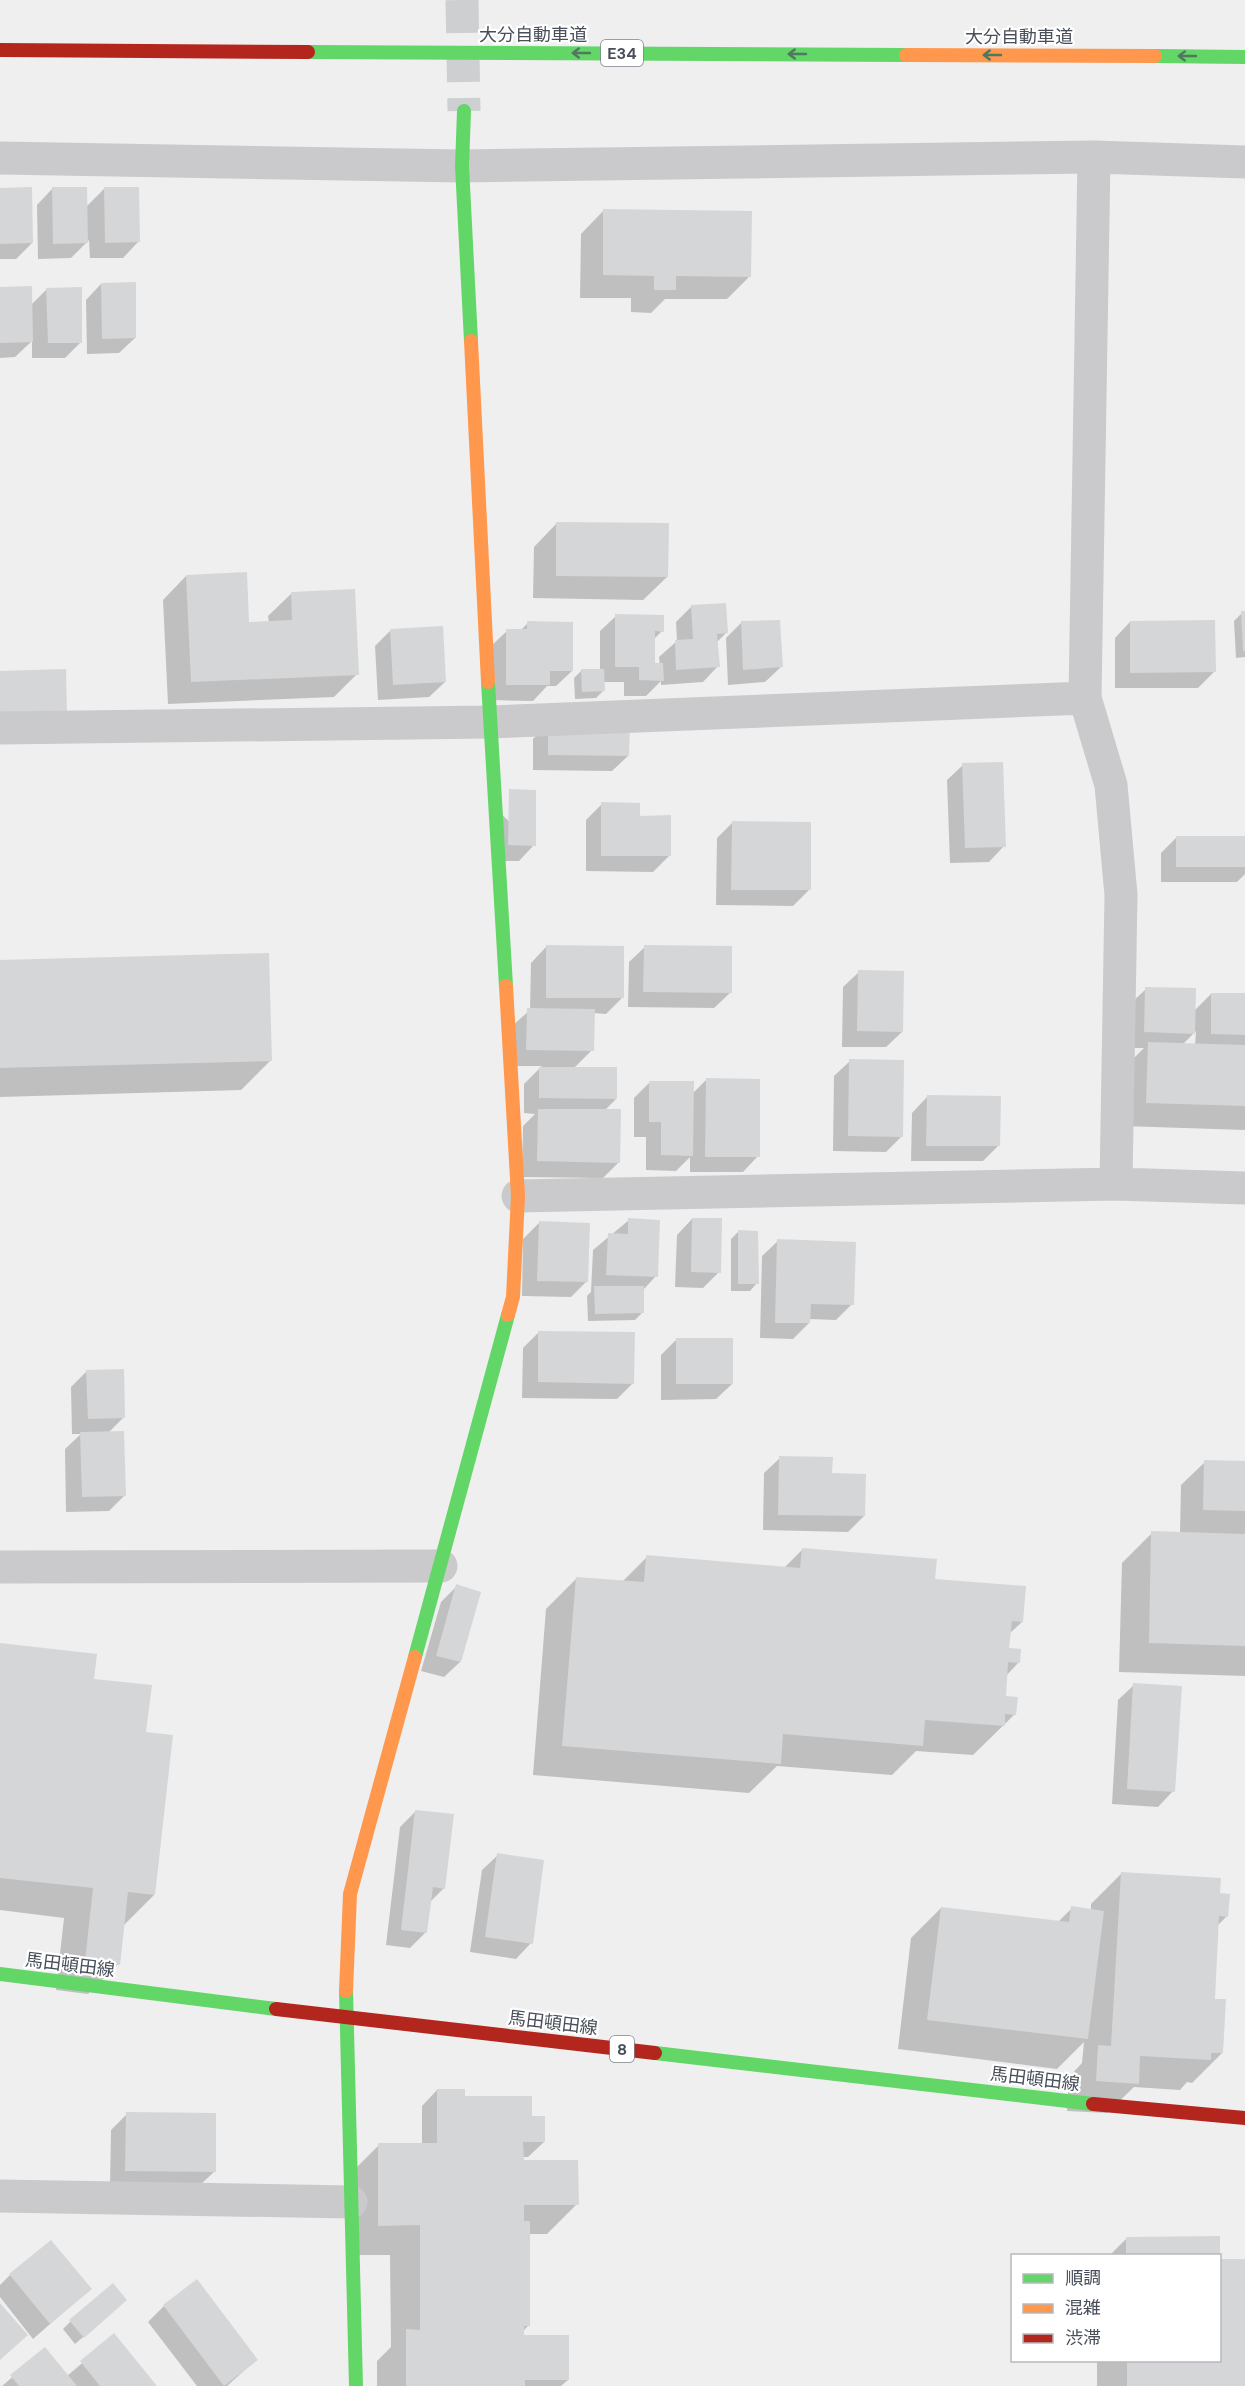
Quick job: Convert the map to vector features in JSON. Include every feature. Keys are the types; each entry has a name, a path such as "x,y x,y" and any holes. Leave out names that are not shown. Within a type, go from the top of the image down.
{"main road":[{"name":"大分自動車道","path":"0,50 1245,57"},
{"path":"356,2386 345,2018 350,1894 513,1297 518,1196 489,722 462,166 464,111"},
{"name":"馬田頓田線","path":"0,1974 345,2018 1149,2110 1245,2118"}],"street":[{"path":"1094,157 1085,698 1111,785 1121,895 1116,1184"},
{"path":"0,158 462,166 1094,157 1245,162"},
{"path":"0,728 489,722 1085,698"},
{"path":"518,1196 1116,1184 1245,1188"},
{"path":"0,1567 441,1566"},
{"path":"0,2196 351,2202"}],"building":[{"path":"32,187 33,243 0,244 0,188"},
{"path":"52,187 87,187 88,243 53,244"},
{"path":"104,187 139,187 140,242 105,243"},
{"path":"603,209 752,211 751,277 676,276 676,290 654,290 654,276 603,275"},
{"path":"136,282 136,338 102,339 101,283"},
{"path":"32,286 33,342 0,343 0,287"},
{"path":"82,287 82,343 48,343 46,288"},
{"path":"556,522 669,523 668,577 556,576"},
{"path":"247,572 249,622 292,620 291,592 355,589 359,675 191,682 186,575"},
{"path":"726,603 728,633 717,634 720,667 676,670 675,640 693,639 691,605"},
{"path":"1241,611 1245,611 1245,651 1243,651"},
{"path":"615,614 664,615 664,632 655,631 655,663 663,663 664,681 639,680 639,667 615,667"},
{"path":"780,620 783,667 743,670 741,621"},
{"path":"1215,620 1216,672 1130,673 1130,621"},
{"path":"527,621 573,622 573,671 550,671 550,685 506,685 506,629 527,629"},
{"path":"443,626 446,682 393,685 390,629"},
{"path":"66,669 67,713 0,715 0,671"},
{"path":"581,669 604,669 605,691 582,692"},
{"path":"548,722 630,723 629,756 548,755"},
{"path":"1003,762 1006,847 965,848 962,763"},
{"path":"509,789 536,790 536,846 508,845"},
{"path":"601,802 640,803 640,816 671,815 671,856 601,856"},
{"path":"732,821 811,822 811,890 731,890"},
{"path":"1176,836 1245,836 1245,867 1176,867"},
{"path":"546,945 624,946 624,998 546,998"},
{"path":"644,945 732,946 732,993 643,992"},
{"path":"269,953 272,1061 0,1068 0,960"},
{"path":"858,970 904,971 903,1032 857,1031"},
{"path":"1145,987 1196,988 1195,1034 1144,1032"},
{"path":"1211,993 1245,993 1245,1035 1211,1034"},
{"path":"527,1008 595,1009 594,1051 526,1050"},
{"path":"1148,1042 1245,1045 1245,1106 1146,1103"},
{"path":"849,1059 904,1060 903,1137 848,1136"},
{"path":"539,1067 617,1067 617,1099 539,1098"},
{"path":"706,1078 760,1079 760,1157 705,1157"},
{"path":"649,1081 694,1081 693,1156 661,1155 661,1122 649,1122"},
{"path":"927,1095 1001,1096 1000,1146 926,1146"},
{"path":"538,1109 621,1109 620,1163 537,1161"},
{"path":"628,1218 660,1220 658,1277 606,1275 608,1233 628,1234"},
{"path":"692,1218 722,1218 721,1273 691,1272"},
{"path":"539,1221 590,1223 588,1282 537,1281"},
{"path":"738,1230 758,1231 759,1284 738,1284"},
{"path":"777,1239 856,1242 854,1305 811,1304 810,1323 775,1323"},
{"path":"594,1286 644,1286 644,1313 595,1314"},
{"path":"538,1331 635,1332 634,1384 538,1382"},
{"path":"676,1338 733,1338 733,1384 676,1384"},
{"path":"124,1369 125,1418 88,1419 86,1370"},
{"path":"124,1431 126,1496 82,1497 80,1432"},
{"path":"779,1456 833,1457 832,1473 866,1474 865,1516 778,1515"},
{"path":"1204,1460 1245,1461 1245,1511 1203,1510"},
{"path":"1151,1531 1245,1534 1245,1646 1149,1643"},
{"path":"802,1548 937,1559 935,1579 1026,1586 1023,1622 1012,1621 1009,1648 1021,1649 1020,1663 1008,1662 1006,1696 1018,1697 1016,1715 1005,1714 1005,1726 925,1720 923,1746 783,1734 781,1764 562,1746 576,1577 644,1582 646,1555 800,1568"},
{"path":"456,1584 481,1592 461,1662 436,1656"},
{"path":"0,1643 97,1654 94,1679 152,1685 146,1732 173,1735 155,1895 128,1892 120,1965 85,1961 93,1888 0,1878"},
{"path":"1133,1683 1182,1686 1175,1792 1127,1789"},
{"path":"415,1810 454,1814 445,1889 433,1887 427,1933 401,1930"},
{"path":"497,1853 544,1860 533,1944 485,1937"},
{"path":"1121,1872 1221,1878 1220,1893 1230,1894 1228,1917 1219,1916 1215,1999 1226,1999 1223,2053 1211,2053 1211,2060 1140,2056 1139,2084 1096,2081 1098,2045 1111,2046"},
{"path":"1071,1906 1104,1911 1088,2039 927,2020 941,1907 1069,1922"},
{"path":"437,2089 465,2089 465,2096 532,2096 532,2116 545,2116 545,2142 523,2142 524,2160 578,2160 579,2205 524,2205 524,2221 530,2221 530,2326 524,2326 524,2335 569,2335 569,2380 525,2380 525,2386 406,2386 406,2329 420,2330 420,2225 378,2226 378,2143 437,2143"},
{"path":"126,2112 216,2113 216,2172 125,2171"},
{"path":"1220,2236 1220,2254 1126,2254 1126,2237"},
{"path":"51,2240 92,2289 50,2324 9,2274"},
{"path":"1221,2259 1245,2259 1245,2386 1127,2386 1127,2362 1221,2362"},
{"path":"197,2279 258,2360 224,2386 163,2305"},
{"path":"113,2283 127,2300 84,2338 69,2320"},
{"path":"0,2303 28,2335 0,2360"},
{"path":"114,2333 157,2386 100,2386 80,2361"},
{"path":"45,2347 77,2386 19,2386 10,2375"}],"tunnel":[{"path":"462,0 464,111"}],"traffic: fast":[{"path":"308,52 906,55"},
{"path":"1155,56 1245,57"},
{"path":"464,111 462,166 471,341"},
{"path":"488,682 506,986"},
{"path":"415,1657 508,1315"},
{"path":"0,1974 276,2009"},
{"path":"346,1991 356,2386"},
{"path":"655,2053 1093,2104"}],"traffic: slow":[{"path":"906,55 1155,56"},
{"path":"471,341 488,682"},
{"path":"506,986 518,1196 513,1297 508,1315"},
{"path":"346,1991 350,1894 415,1657"}],"traffic: jam":[{"path":"0,50 308,52"},
{"path":"276,2009 655,2053"},
{"path":"1093,2104 1245,2118"}]}
